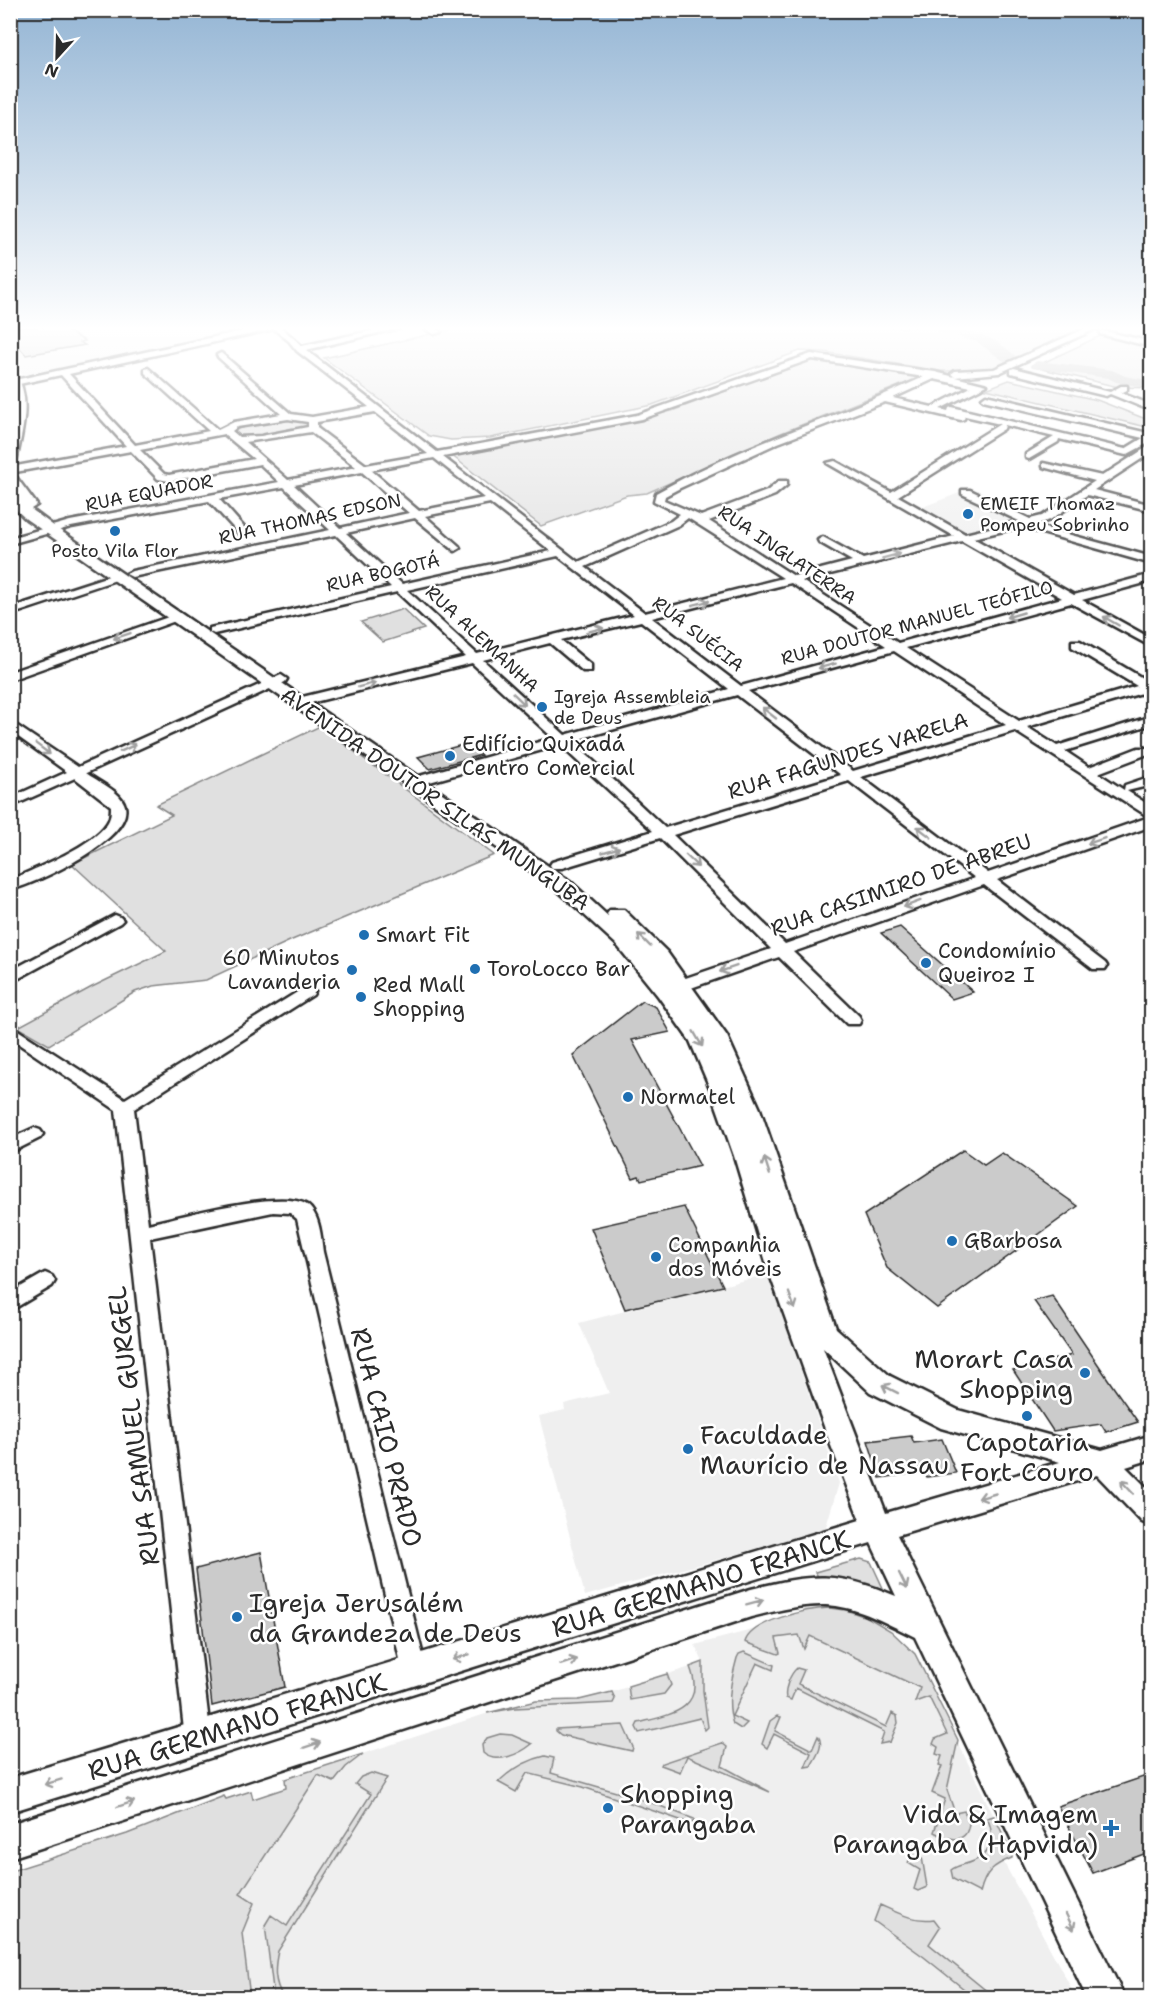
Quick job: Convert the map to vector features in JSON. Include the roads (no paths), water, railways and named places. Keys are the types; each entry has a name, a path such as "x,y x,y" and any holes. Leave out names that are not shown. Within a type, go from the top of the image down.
{"main road":[{"path":"10,462 14,421"},
{"name":"AVENIDA DOUTOR SILAS MUNGUBA","path":"11,473 32,507 56,528 125,575 214,630 276,681"},
{"name":"AVENIDA DOUTOR SILAS MUNGUBA","path":"10,496 31,516 56,528"},
{"name":"AVENIDA DOUTOR SILAS MUNGUBA","path":"125,575 177,617 421,780 557,866 625,921 660,956 721,1088 746,1156 782,1272 844,1443 878,1528 926,1627 977,1749 1107,1998"},
{"name":"AVENIDA DOUTOR SILAS MUNGUBA","path":"421,780 563,885 673,987 716,1036 739,1084 825,1334 880,1384 951,1420 1103,1462"},
{"name":"RUA GERMANO FRANCK","path":"10,1795 878,1528 1152,1447"},
{"path":"1103,1462 1152,1513"},
{"name":"RUA GERMANO FRANCK","path":"10,1841 772,1598 811,1590 860,1595 926,1627"}],"street":[{"path":"107,421 161,477 178,477 262,461"},
{"name":"RUA ALEMANHA","path":"210,421 262,461 477,659 561,741 664,834 853,1020"},
{"path":"136,451 228,435 234,425 260,421"},
{"path":"302,421 312,424 455,548"},
{"path":"11,473 228,435 261,439 326,421"},
{"name":"RUA SUÉCIA","path":"391,421 1099,966"},
{"path":"426,447 497,439 594,421"},
{"name":"RUA EQUADOR","path":"10,541 56,528 616,421"},
{"name":"RUA INGLATERRA","path":"828,421 775,441 660,495 659,501 701,520 1152,814"},
{"path":"978,421 1035,432 1055,440 1152,463"},
{"path":"995,421 1126,452 1151,437 1078,421"},
{"path":"1040,421 1141,445"},
{"path":"1035,432 1054,421"},
{"path":"891,496 1001,427"},
{"path":"1029,456 1055,440"},
{"path":"455,444 448,448 464,450"},
{"path":"304,700 965,537 1027,524 1046,518 1152,447"},
{"path":"832,463 1152,644"},
{"path":"1046,465 1105,480"},
{"path":"701,520 771,493 783,483"},
{"path":"966,492 1027,524 1152,561"},
{"path":"1088,492 1152,508"},
{"path":"212,498 244,533"},
{"name":"RUA THOMAS EDSON","path":"10,612 125,575 494,499"},
{"path":"577,566 675,523 687,514"},
{"path":"823,540 863,563"},
{"name":"RUA BOGOTÁ","path":"214,630 561,552"},
{"name":"RUA DOUTOR MANUEL TEÓFILO","path":"421,780 1152,577"},
{"path":"10,676 177,617"},
{"path":"553,640 587,668"},
{"path":"1076,644 1150,686"},
{"path":"10,802 276,681"},
{"name":"RUA FAGUNDES VARELA","path":"557,866 1150,686"},
{"path":"1062,748 1149,723"},
{"path":"1128,728 1133,740 1148,753"},
{"path":"10,886 82,852 106,834 118,819 119,813 118,805 105,793 13,729"},
{"path":"1087,772 1148,753"},
{"path":"1130,788 1152,780"},
{"name":"RUA CASIMIRO DE ABREU","path":"673,987 1152,821"},
{"path":"10,978 115,920"},
{"path":"10,1030 125,1107 307,992"},
{"name":"RUA SAMUEL GURGEL","path":"125,1107 198,1739"},
{"path":"10,1147 34,1134"},
{"name":"RUA CAIO PRADO","path":"139,1233 273,1205 298,1207 307,1214 313,1252 415,1672"},
{"path":"10,1303 45,1281"}],"place":[{"name":"EMEIF Thomaz Pompeu Sobrinho","path":"968,514"},
{"name":"Posto Vila Flor","path":"115,531"},
{"name":"Igreja Assembleia de Deus","path":"542,707"},
{"name":"Edifício Quixadá Centro Comercial","path":"450,756"},
{"name":"Smart Fit","path":"364,935"},
{"name":"Condomínio Queiroz I","path":"926,963"},
{"name":"ToroLocco Bar","path":"475,969"},
{"name":"60 Minutos Lavanderia","path":"352,970"},
{"name":"Red Mall Shopping","path":"361,997"},
{"name":"Normatel","path":"628,1097"},
{"name":"GBarbosa","path":"952,1241"},
{"name":"Companhia dos Móveis","path":"656,1257"},
{"name":"Morart Casa Shopping","path":"1085,1373"},
{"name":"Capotaria Fort Couro","path":"1027,1416"},
{"name":"Faculdade Maurício de Nassau","path":"688,1449"},
{"name":"Igreja Jerusalém da Grandeza de Deus","path":"237,1617"},
{"name":"Shopping Parangaba","path":"608,1808"},
{"name":"Vida & Imagem Parangaba (Hapvida)","path":"1111,1828"}]}
